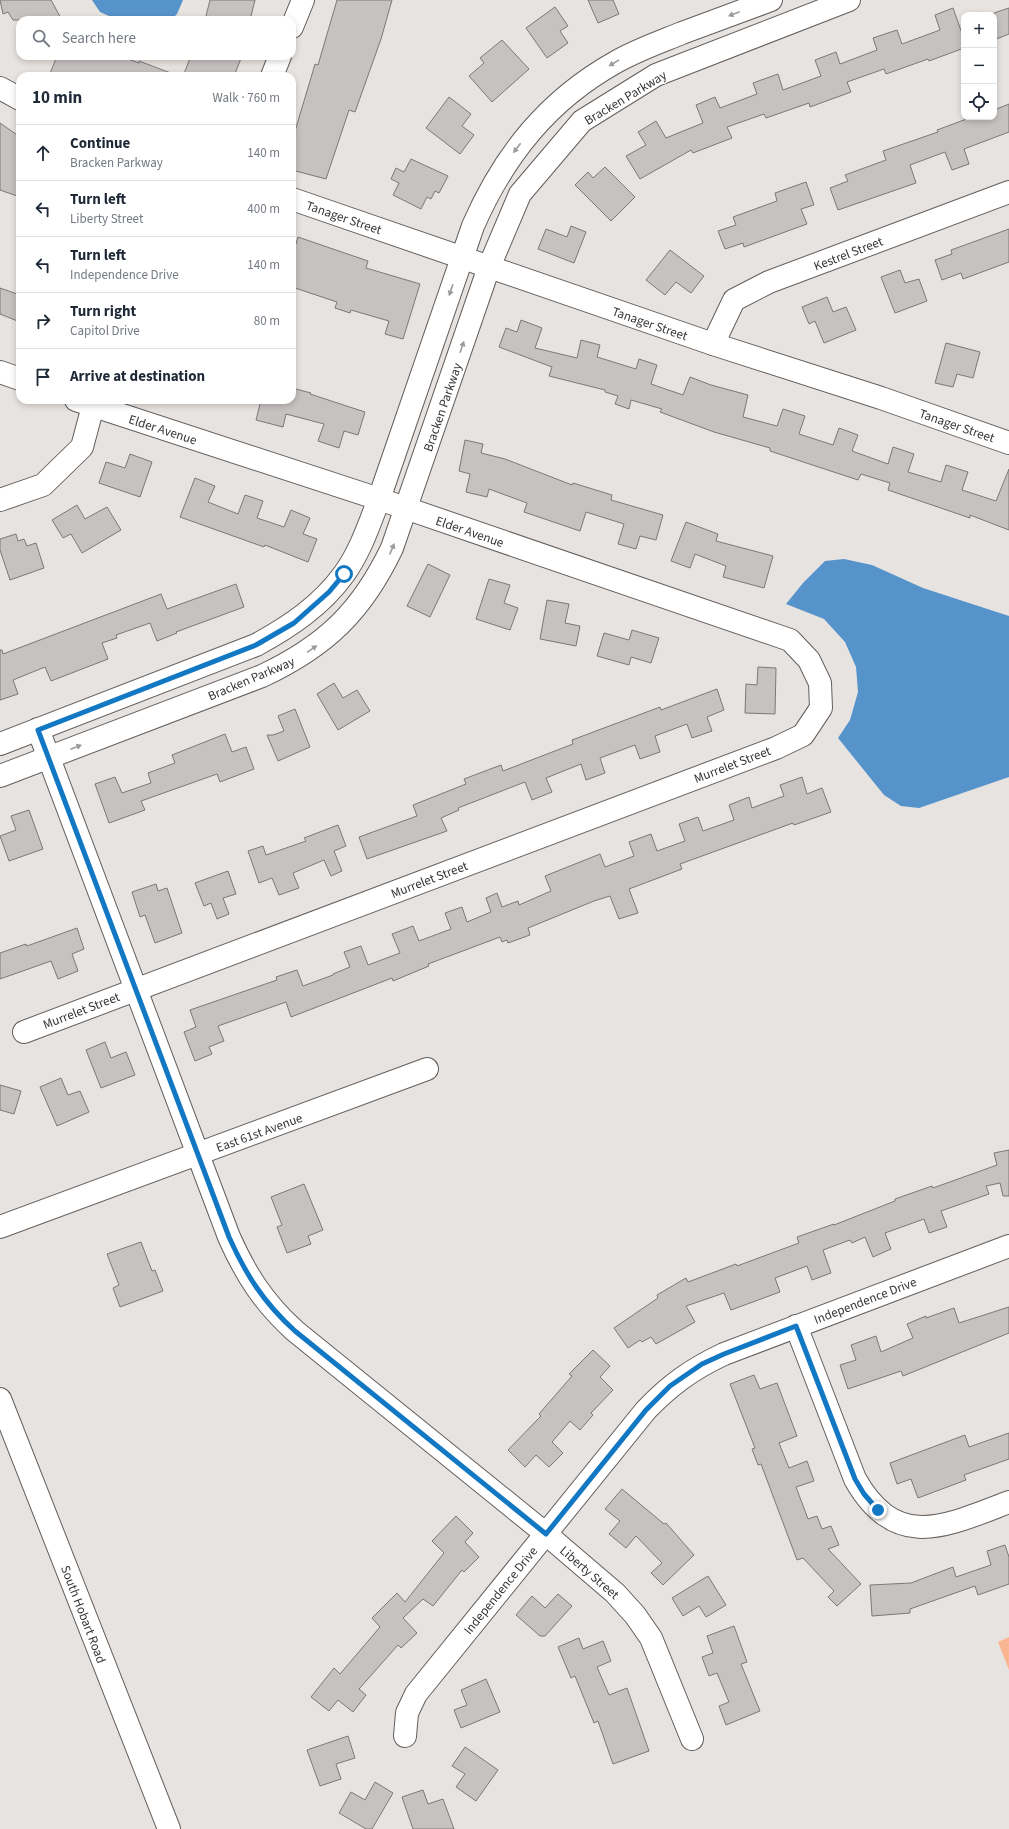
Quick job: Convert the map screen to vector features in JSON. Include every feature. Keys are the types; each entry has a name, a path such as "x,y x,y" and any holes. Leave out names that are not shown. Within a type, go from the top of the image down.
{"street":[{"path":"296,17 303,0"},
{"path":"0,744 245,650 294,623 329,592 344,574 364,537 379,500 482,204 504,165 536,124 562,99 616,61 646,47 771,0"},
{"name":"Bracken Parkway","path":"0,776 262,676 299,657 335,631 350,615 369,590 392,548 407,510 489,267 520,194 582,121 656,75 849,0"},
{"path":"274,72 278,60"},
{"path":"0,88 16,97"},
{"name":"Kestrel Street","path":"714,344 734,300 769,282 1009,192"},
{"name":"Tanager Street","path":"296,200 714,344 881,398 1009,443"},
{"path":"0,372 16,378"},
{"path":"0,500 43,485 82,447 84,404"},
{"name":"Elder Avenue","path":"87,404 379,500 790,640 809,660 820,683 821,708"},
{"name":"Murrelet Street","path":"24,1032 776,748 803,735 821,708"},
{"name":"Liberty Street","path":"38,730 198,1154 241,1262 252,1283 278,1316 546,1534 615,1593 643,1627 657,1650 692,1739"},
{"name":"East 61st Avenue","path":"0,1227 427,1069"},
{"name":"Independence Drive","path":"405,1736 407,1713 416,1694 646,1410 670,1386 702,1364 724,1354 1009,1246"},
{"path":"796,1326 855,1479 864,1494 885,1516 902,1523 934,1527 954,1523 1009,1502"},
{"name":"South Hobart Road","path":"0,1399 169,1829"}],"shaded area":[{"path":"1009,1637 1009,1670 998,1642"}],"water":[{"path":"92,0 183,0 175,16 109,16 100,12"},
{"path":"844,559 872,565 923,588 1009,616 1009,777 919,808 901,806 884,795 838,738 850,720 858,692 856,667 845,642 824,619 786,604 803,583 825,561"}],"building":[{"path":"0,0 51,0 60,16 16,16 16,20 13,20 8,12 3,14"},
{"path":"210,0 255,0 251,16 206,16"},
{"path":"337,0 392,0 381,39 355,112 349,110 326,179 296,171 296,128 315,64 318,65"},
{"path":"588,0 613,0 619,14 598,23"},
{"path":"555,7 568,26 560,31 568,43 547,58 526,28"},
{"path":"953,8 961,31 961,49 929,61 928,59 886,74 884,69 847,82 851,92 810,107 809,103 766,118 764,114 727,127 732,138 693,153 691,150 640,179 626,156 646,145 638,132 656,121 666,138 703,123 696,105 715,97 720,108 757,94 753,83 778,74 783,90 821,76 815,60 836,52 840,64 877,50 873,38 897,30 902,44 940,30 935,15"},
{"path":"1009,8 1009,34 997,39 997,12"},
{"path":"502,40 529,69 492,102 469,76 484,63 480,58"},
{"path":"55,60 131,60 139,63 139,61 168,72 51,72"},
{"path":"189,60 240,60 236,72 185,72"},
{"path":"449,97 471,114 462,126 474,135 460,154 426,128"},
{"path":"1009,104 1009,132 964,149 969,164 952,170 945,152 910,165 916,183 838,210 830,188 848,181 845,175 886,160 883,151 938,132 937,130 964,120 997,120 997,109"},
{"path":"0,123 16,134 16,196 0,190"},
{"path":"411,159 448,176 439,193 435,191 431,199 427,197 421,209 393,195 399,183 391,179 396,168 404,172"},
{"path":"605,167 635,197 611,221 575,185 588,172 593,178"},
{"path":"806,182 814,205 801,209 807,224 744,247 743,243 725,249 718,231 736,225 733,217 777,201 775,193"},
{"path":"571,226 586,232 574,263 538,249 546,229 567,237"},
{"path":"1009,229 1009,262 963,279 961,273 942,280 935,260 952,254 951,250"},
{"path":"298,237 368,261 366,268 420,284 403,339 385,334 389,321 351,310 350,313 335,308 337,302 296,288 296,244"},
{"path":"670,250 704,276 691,293 676,282 665,295 646,280"},
{"path":"900,270 905,283 919,279 927,301 895,313 881,277"},
{"path":"0,288 16,294 16,320 0,314"},
{"path":"827,297 833,312 846,307 856,330 824,343 815,321 809,324 802,307"},
{"path":"521,320 542,328 535,348 577,358 581,340 600,345 597,357 636,369 639,359 657,365 651,384 683,395 690,377 711,385 748,395 743,417 777,426 783,409 805,416 799,434 833,445 839,428 858,435 852,451 888,464 893,447 914,454 908,472 941,482 946,465 968,472 962,490 996,501 1009,469 1009,530 970,515 970,518 888,490 890,483 861,474 858,480 770,451 770,448 714,432 660,412 662,409 631,400 629,409 615,404 618,396 605,392 605,390 549,376 552,367 499,347 506,328 517,332"},
{"path":"946,343 980,352 973,378 957,374 953,387 935,383"},
{"path":"296,389 365,412 358,435 344,431 339,448 318,441 324,424 286,414 283,427 256,420 260,404 296,404"},
{"path":"465,440 483,444 481,453 505,459 572,485 573,483 612,495 611,500 663,515 656,540 640,536 636,549 618,544 624,524 586,512 580,531 524,512 527,503 489,489 487,497 466,492 470,474 459,471"},
{"path":"130,454 152,462 140,497 99,483 106,462 125,468"},
{"path":"195,478 215,486 208,502 238,514 245,495 263,501 257,518 284,527 291,510 310,518 303,534 317,539 308,562 265,545 264,547 180,517"},
{"path":"77,505 85,519 107,507 121,530 82,553 71,534 63,538 52,520"},
{"path":"686,522 718,534 716,541 773,556 764,588 723,577 726,566 695,554 690,568 671,561"},
{"path":"16,534 18,541 24,539 27,546 36,543 44,568 10,580 0,550 0,539"},
{"path":"428,564 450,575 430,617 407,606"},
{"path":"489,579 510,585 504,603 518,608 510,630 476,619"},
{"path":"236,584 244,607 176,632 177,633 157,641 150,623 116,635 117,638 102,643 108,659 51,681 45,667 13,680 18,694 0,700 0,650 2,650 3,654 161,594 167,609"},
{"path":"547,600 569,604 565,623 580,626 576,646 540,639"},
{"path":"632,630 659,638 651,663 631,657 629,665 597,656 604,633 629,640"},
{"path":"758,667 776,668 775,714 745,713 746,684 757,685"},
{"path":"334,683 343,698 357,690 370,711 338,730 317,694"},
{"path":"717,689 724,710 707,717 712,731 692,738 687,724 655,736 660,752 640,759 635,745 600,758 605,773 586,780 581,764 546,778 552,792 532,800 525,782 458,808 459,810 441,818 447,831 367,859 359,837 417,816 413,805 466,784 464,779 501,765 503,771 573,744 572,740 660,707 661,710"},
{"path":"295,709 310,747 278,761 267,735 273,735 284,731 278,716"},
{"path":"225,734 232,752 246,747 254,769 220,782 217,774 141,801 145,810 109,823 95,784 115,777 122,793 151,783 148,773 175,763 172,755"},
{"path":"802,777 807,794 822,788 831,812 794,825 793,823 680,864 682,869 629,889 638,913 619,919 610,896 528,928 530,935 508,943 507,940 502,942 500,937 428,964 429,966 393,981 392,978 291,1017 286,1002 218,1026 224,1041 209,1047 212,1054 195,1061 184,1032 196,1027 190,1010 277,980 276,977 297,970 303,986 333,975 350,967 344,952 361,946 368,965 400,953 392,934 413,926 419,941 451,929 445,913 462,907 467,922 491,912 486,898 497,893 502,907 518,901 519,905 551,891 545,876 600,854 605,867 634,856 629,842 651,834 657,851 685,841 679,824 698,817 703,831 734,820 729,805 749,797 752,808 784,796 780,785"},
{"path":"29,810 43,849 9,861 0,836 16,830 11,816"},
{"path":"338,825 346,846 334,851 342,871 331,876 324,860 293,873 299,888 279,895 272,878 259,883 248,851 263,846 266,855 306,841 304,838"},
{"path":"228,871 236,894 223,898 229,914 217,919 211,903 204,906 195,883"},
{"path":"156,884 158,891 167,888 182,933 155,943 145,915 140,917 132,892"},
{"path":"77,928 84,949 72,954 78,971 58,979 51,961 0,979 0,953 26,944 27,946"},
{"path":"105,1042 111,1058 126,1052 135,1075 101,1088 86,1050"},
{"path":"61,1078 68,1095 80,1091 89,1112 57,1126 40,1087"},
{"path":"0,1085 21,1091 14,1114 0,1110"},
{"path":"1009,1150 1009,1196 1003,1196 1000,1183 986,1186 989,1194 941,1211 947,1227 929,1233 924,1219 885,1233 891,1249 873,1257 865,1237 852,1243 850,1240 823,1250 831,1273 812,1280 807,1266 775,1278 780,1292 731,1310 724,1293 686,1306 695,1322 656,1344 651,1337 642,1342 640,1340 628,1348 614,1328 658,1298 657,1295 686,1278 688,1282 736,1264 737,1266 799,1243 797,1237 834,1225 895,1201 895,1199 932,1186 933,1188 997,1165 994,1153"},
{"path":"304,1184 323,1230 308,1236 311,1244 287,1253 277,1227 282,1225 271,1197"},
{"path":"141,1242 152,1271 155,1270 163,1291 120,1307 113,1288 119,1285 107,1254"},
{"path":"1009,1307 1009,1333 903,1376 901,1371 848,1389 840,1365 856,1360 851,1345 876,1336 881,1352 913,1338 907,1324 926,1316 926,1318 954,1308 959,1323"},
{"path":"593,1350 610,1366 600,1377 613,1390 591,1413 593,1415 580,1430 570,1421 552,1442 563,1453 549,1467 536,1455 525,1467 508,1450 541,1416 539,1414 572,1376 569,1374"},
{"path":"754,1375 760,1389 777,1383 797,1436 779,1443 789,1468 807,1461 814,1481 796,1487 808,1519 817,1516 822,1529 831,1526 839,1545 828,1549 861,1584 837,1606 828,1597 834,1591 803,1558 797,1560 761,1464 758,1465 752,1449 755,1448 730,1384"},
{"path":"1009,1433 1009,1459 964,1475 966,1480 918,1498 911,1479 897,1484 890,1463 965,1435 969,1447"},
{"path":"622,1489 664,1524 666,1523 694,1555 663,1585 651,1573 662,1563 636,1536 626,1548 609,1534 620,1521 605,1509"},
{"path":"456,1516 473,1533 465,1542 479,1557 464,1572 462,1570 433,1606 423,1599 403,1618 417,1633 401,1648 398,1645 359,1689 366,1695 353,1712 338,1700 329,1711 311,1697 334,1668 340,1674 380,1627 372,1618 397,1593 405,1602 444,1553 432,1541"},
{"path":"1005,1545 1009,1557 1009,1584 978,1595 975,1586 910,1609 910,1613 872,1616 870,1585 911,1583 953,1567 956,1577 991,1565 987,1551"},
{"path":"708,1576 726,1605 706,1617 699,1606 683,1616 672,1598"},
{"path":"558,1594 572,1606 545,1636 540,1636 516,1615 532,1596 545,1608"},
{"path":"734,1626 747,1662 741,1664 760,1711 726,1725 719,1706 729,1702 717,1673 709,1676 702,1657 713,1653 707,1636"},
{"path":"579,1638 583,1649 603,1641 611,1661 597,1667 609,1695 627,1688 649,1751 613,1764 598,1721 594,1723 575,1676 571,1678 558,1647"},
{"path":"486,1679 500,1712 461,1728 454,1710 467,1705 461,1690"},
{"path":"348,1736 355,1758 336,1764 341,1779 320,1786 307,1750"},
{"path":"465,1747 498,1770 476,1801 456,1787 465,1774 452,1766"},
{"path":"375,1782 393,1793 372,1829 366,1829 339,1813 351,1792 365,1800"},
{"path":"423,1790 428,1804 443,1799 454,1829 413,1829 402,1797"}],"route":[{"path":"344,574 329,592 294,623 256,645 38,730 229,1237 252,1283 278,1316 295,1331 546,1534 646,1410 670,1386 702,1364 796,1326 855,1479 864,1494 878,1510"}]}
